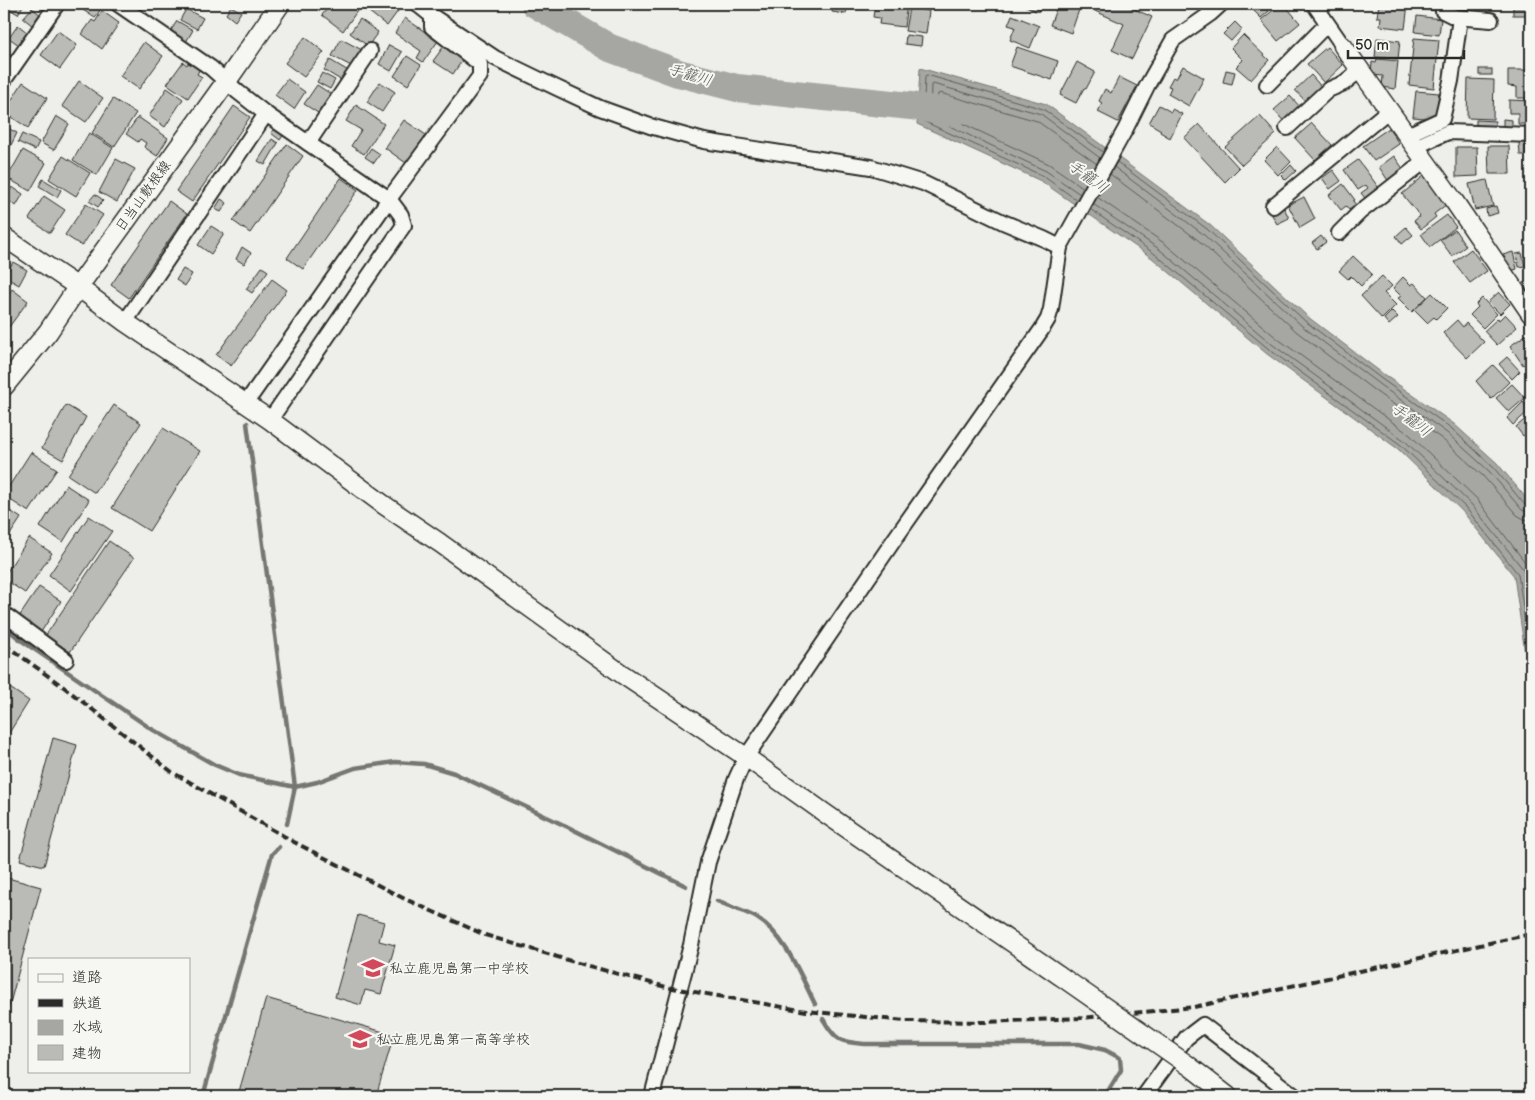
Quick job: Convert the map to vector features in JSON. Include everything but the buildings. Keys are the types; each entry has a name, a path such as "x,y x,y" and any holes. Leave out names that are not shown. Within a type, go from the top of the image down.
{"main road":[{"name":"日当山敷根線","path":"4,386 48,332 78,286 226,82 280,4"}],"street":[{"path":"4,80 58,4"},
{"path":"118,4 211,68 266,114 390,199 401,215 404,225 270,420"},
{"path":"417,4 495,58 600,108 650,126 704,141 871,167 923,183 1003,222 1044,239 1062,243"},
{"path":"652,1096 691,945 708,862 736,780 746,757 894,540 1045,324 1051,309 1062,243 1125,130 1148,84 1173,40 1221,4"},
{"path":"1314,4 1531,314"},
{"path":"1444,4 1443,11 1455,17 1491,20"},
{"path":"246,403 390,199 480,76 480,64 432,27 432,16"},
{"path":"1339,233 1360,212 1442,119 1451,81 1460,18"},
{"path":"1267,85 1327,24"},
{"path":"308,143 370,51"},
{"path":"1287,128 1328,90 1344,83 1360,70"},
{"path":"1273,206 1389,110"},
{"path":"125,322 266,114"},
{"path":"1416,148 1448,132 1531,135"},
{"path":"4,237 78,286 125,322 246,403 384,505 622,674 746,757 1188,1064 1228,1096"},
{"path":"4,614 66,660"},
{"path":"1145,1096 1186,1038 1202,1025 1295,1096"}],"water":[{"path":"920,68 1046,104 1210,225 1308,317 1454,424 1497,463 1531,504 1531,695 1514,576 1463,512 1398,449 1267,354 1152,258 1041,181 917,124"}],"waterway":[{"name":"手籠川","path":"535,4 610,48 678,73 737,88 911,106 953,113"},
{"path":"247,423 295,787 287,824"},
{"path":"4,626 22,641 150,728 215,765 239,775 295,787 317,782 355,768 395,762 424,764 454,773 686,886"},
{"path":"203,1096 272,854 279,847"},
{"path":"717,901 747,913 767,925 784,945 815,1004"},
{"path":"823,1019 839,1039 864,1044 1079,1044 1105,1050 1120,1058 1121,1070 1105,1096"}],"railway":[{"path":"4,644 65,688 172,772 294,842 405,899 485,935 666,987 806,1011 905,1021 986,1022 1082,1018 1194,1007 1531,934"}],"place":[{"name":"私立鹿児島第一中学校","path":"373,968"},
{"name":"私立鹿児島第一高等学校","path":"360,1039"}]}
